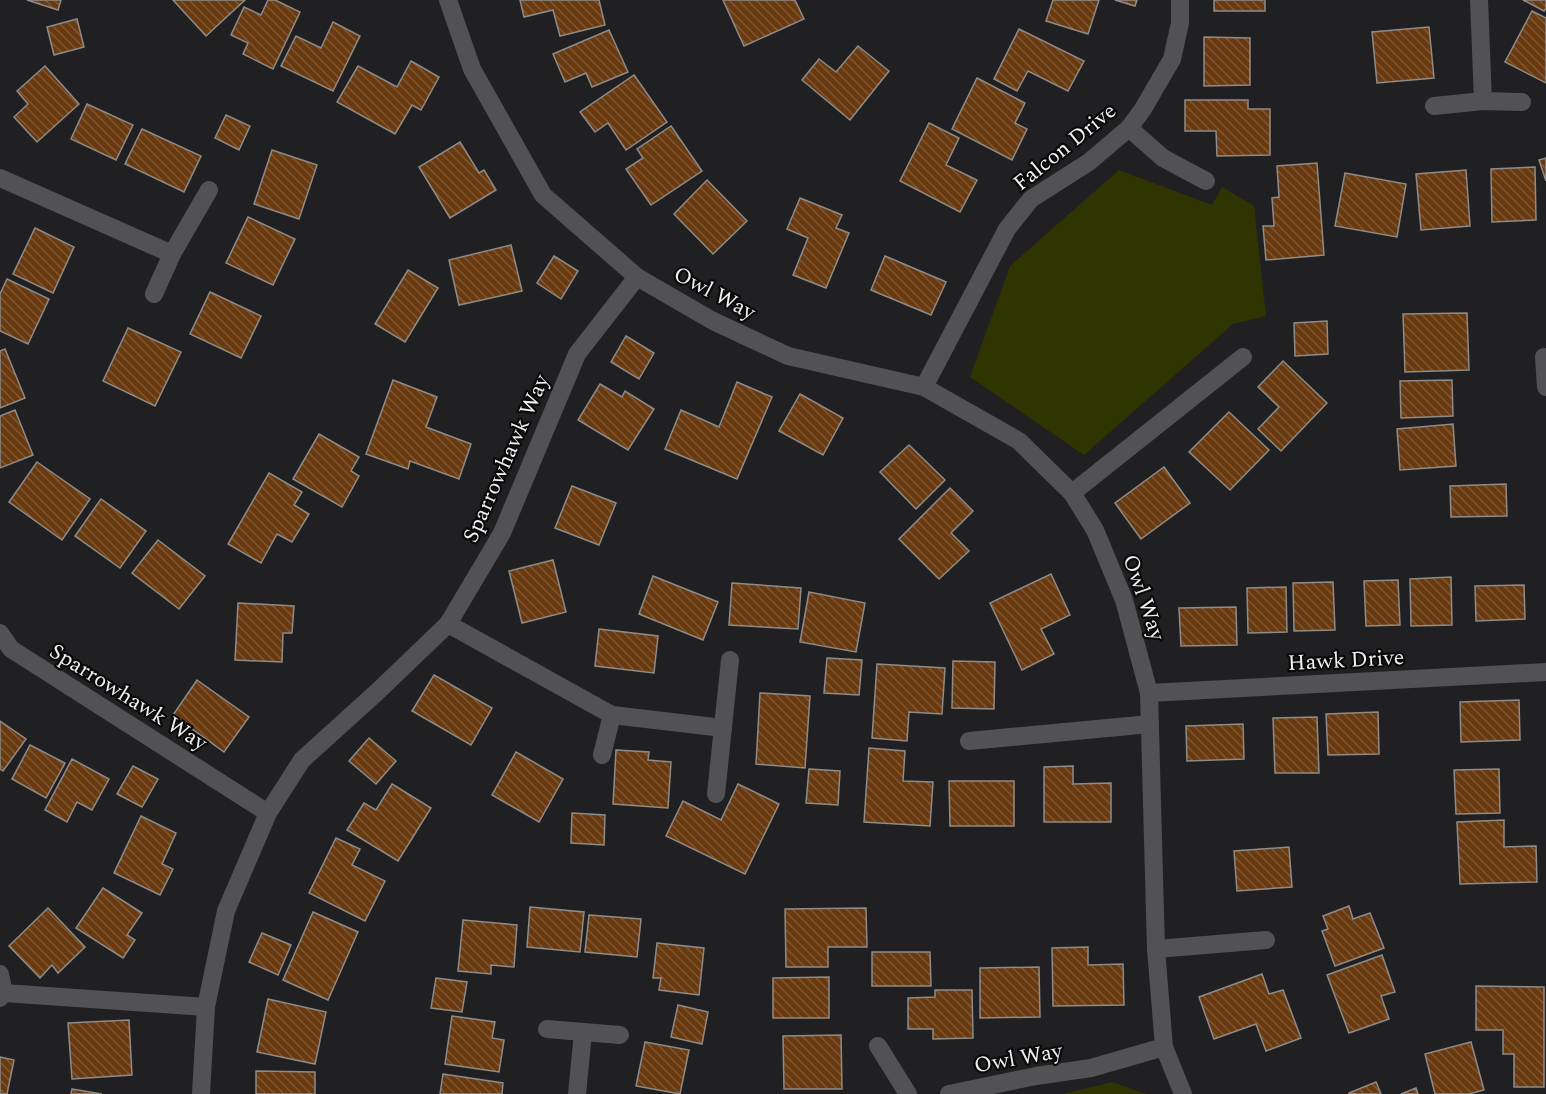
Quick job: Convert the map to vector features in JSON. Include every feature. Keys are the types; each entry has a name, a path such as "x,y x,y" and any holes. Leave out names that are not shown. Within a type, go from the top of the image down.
{"street":[{"name":"Owl Way","path":"448,0 472,69 543,195 637,277 712,321 788,356 924,387 1019,441 1072,493 1095,530 1124,600 1149,693 1156,949 1164,1047 1183,1094"},
{"name":"Falcon Drive","path":"924,387 1007,230 1031,199 1089,162 1129,128 1143,109 1172,59 1180,23 1180,0"},
{"path":"1479,0 1483,101"},
{"path":"1434,106 1483,101 1522,102"},
{"path":"1129,128 1162,158 1206,181"},
{"path":"0,178 172,254"},
{"path":"154,294 172,254 209,190"},
{"name":"Sparrowhawk Way","path":"201,1094 206,1007 226,911 268,813 302,760 448,624 502,532 577,354 637,277"},
{"path":"1072,493 1243,357"},
{"path":"1544,357 1546,387"},
{"path":"448,624 612,715 723,728"},
{"name":"Sparrowhawk Way","path":"0,633 5,656 268,813"},
{"path":"716,794 730,660"},
{"name":"Hawk Drive","path":"1149,693 1546,672"},
{"path":"602,755 612,715"},
{"path":"969,741 1150,724"},
{"path":"1156,949 1266,940"},
{"path":"0,974 2,996 206,1007"},
{"path":"547,1029 620,1035"},
{"path":"577,1094 583,1033"},
{"path":"878,1046 908,1094"},
{"name":"Owl Way","path":"949,1094 1036,1076 1091,1068 1164,1047"}],"green space":[{"path":"1119,170 1212,205 1222,187 1254,206 1266,316 1233,324 1084,455 970,377 1010,266"},
{"path":"1112,1082 1146,1094 1063,1094"}],"building":[{"path":"27,0 61,0 58,10"},
{"path":"173,0 245,0 206,36"},
{"path":"268,0 275,0 300,12 273,69 243,54 248,43 231,35 244,7 261,15"},
{"path":"520,0 599,0 605,25 560,36 553,10 524,17"},
{"path":"723,0 795,0 804,19 744,46"},
{"path":"1053,0 1099,0 1088,34 1046,21"},
{"path":"1115,0 1137,0 1135,6"},
{"path":"1214,0 1265,0 1265,11 1214,11"},
{"path":"1523,0 1546,0 1546,8 1544,11"},
{"path":"1532,11 1546,18 1546,83 1505,62"},
{"path":"77,19 84,47 54,55 47,27"},
{"path":"333,22 360,36 333,91 281,66 296,36 321,48"},
{"path":"1429,27 1434,78 1377,83 1372,32"},
{"path":"1019,29 1084,61 1068,91 1028,71 1017,91 994,79"},
{"path":"609,30 628,72 592,87 586,73 565,82 553,54"},
{"path":"1204,37 1250,38 1250,85 1204,86"},
{"path":"858,46 889,71 850,120 802,80 819,59 836,72"},
{"path":"411,61 439,77 421,110 412,105 395,134 337,102 358,66 397,87"},
{"path":"45,66 79,104 37,142 14,117 28,104 17,91"},
{"path":"634,75 667,122 626,150 608,123 595,132 580,112"},
{"path":"977,78 1025,103 1015,123 1027,129 1012,160 952,129"},
{"path":"1185,100 1248,100 1248,109 1270,109 1270,155 1217,156 1216,131 1185,131"},
{"path":"87,104 133,125 116,160 71,139"},
{"path":"226,115 250,126 239,150 215,138"},
{"path":"929,123 959,138 946,165 977,180 960,212 900,181"},
{"path":"671,126 702,171 651,205 626,169 643,158 637,149"},
{"path":"142,129 201,156 184,192 125,164"},
{"path":"460,142 479,173 484,170 496,190 450,218 419,167"},
{"path":"272,150 317,165 299,219 254,204"},
{"path":"1546,158 1546,181 1539,160"},
{"path":"1317,163 1324,255 1266,260 1263,226 1274,226 1272,198 1279,197 1277,166"},
{"path":"1535,167 1536,220 1492,222 1491,169"},
{"path":"1466,170 1470,226 1421,230 1416,174"},
{"path":"1345,173 1406,184 1397,237 1335,226"},
{"path":"707,180 747,221 713,254 674,214"},
{"path":"800,198 842,215 836,228 849,233 826,288 793,275 808,238 787,229"},
{"path":"248,217 295,239 273,285 226,263"},
{"path":"35,228 74,247 53,293 13,274"},
{"path":"511,245 522,291 459,305 449,260"},
{"path":"554,256 578,271 561,299 537,283"},
{"path":"885,256 946,282 931,315 871,290"},
{"path":"408,270 438,288 405,342 375,324"},
{"path":"7,279 49,299 28,344 0,331 0,294"},
{"path":"210,292 261,316 241,358 190,334"},
{"path":"1467,313 1469,370 1405,372 1403,314"},
{"path":"1327,321 1328,354 1295,356 1294,323"},
{"path":"128,328 181,352 155,406 103,381"},
{"path":"626,336 654,353 639,379 611,362"},
{"path":"5,349 25,398 0,408 0,351"},
{"path":"1283,361 1327,403 1281,451 1258,429 1279,407 1258,387"},
{"path":"393,380 437,397 426,427 471,444 459,479 410,461 408,469 366,454"},
{"path":"1452,380 1453,416 1401,418 1400,381"},
{"path":"737,382 772,397 737,479 665,449 681,410 719,427"},
{"path":"600,384 622,397 625,391 654,409 628,450 578,420"},
{"path":"800,394 843,418 823,455 779,431"},
{"path":"15,410 33,455 0,468 0,416"},
{"path":"1229,412 1269,450 1230,490 1189,452"},
{"path":"1453,424 1456,466 1400,470 1397,429"},
{"path":"319,434 359,457 351,471 359,476 342,507 293,479"},
{"path":"909,445 945,480 916,509 880,472"},
{"path":"37,462 90,499 62,540 9,502"},
{"path":"1164,467 1190,503 1141,539 1115,503"},
{"path":"269,473 302,492 294,505 309,514 292,542 277,534 261,563 228,544"},
{"path":"1506,484 1507,516 1451,517 1450,486"},
{"path":"572,486 616,503 599,545 555,528"},
{"path":"950,488 973,511 951,533 969,551 939,579 899,539"},
{"path":"101,499 146,531 120,568 75,536"},
{"path":"158,540 205,576 179,609 132,573"},
{"path":"553,560 566,612 522,623 509,571"},
{"path":"1051,574 1070,615 1041,629 1054,654 1022,670 990,603"},
{"path":"653,576 718,602 703,640 639,614"},
{"path":"1451,577 1452,625 1411,626 1410,579"},
{"path":"1398,580 1400,625 1366,626 1364,581"},
{"path":"1333,582 1335,630 1294,631 1293,583"},
{"path":"732,583 801,588 798,629 729,625"},
{"path":"1524,585 1525,619 1476,621 1475,586"},
{"path":"1286,587 1287,632 1248,633 1247,588"},
{"path":"809,592 865,603 856,652 800,642"},
{"path":"238,603 294,606 292,633 283,633 282,662 235,660"},
{"path":"1236,607 1237,645 1181,646 1179,608"},
{"path":"599,629 658,636 654,673 595,666"},
{"path":"827,658 862,660 859,695 824,693"},
{"path":"953,661 995,662 994,709 952,708"},
{"path":"877,664 945,668 942,714 909,712 907,741 872,738"},
{"path":"434,675 492,708 471,745 412,711"},
{"path":"197,680 249,717 224,752 173,715"},
{"path":"760,693 810,696 805,768 756,764"},
{"path":"1519,700 1520,740 1461,742 1460,702"},
{"path":"1378,712 1379,754 1328,755 1326,714"},
{"path":"1317,717 1319,773 1275,773 1273,718"},
{"path":"0,721 26,739 3,771 0,769"},
{"path":"1243,724 1244,759 1187,761 1186,726"},
{"path":"369,738 396,761 376,784 349,761"},
{"path":"30,745 65,763 46,798 12,779"},
{"path":"869,748 905,751 903,781 933,782 930,826 864,822"},
{"path":"616,750 649,752 648,760 671,762 668,808 613,804"},
{"path":"516,752 563,779 539,822 492,795"},
{"path":"72,759 109,779 92,810 77,802 67,822 45,810"},
{"path":"133,766 158,779 142,807 117,794"},
{"path":"1073,766 1073,784 1111,783 1111,822 1044,822 1044,767"},
{"path":"809,769 840,771 838,805 806,803"},
{"path":"1499,769 1500,813 1456,814 1454,770"},
{"path":"949,781 1014,781 1014,826 950,826"},
{"path":"392,784 431,808 398,861 347,830 364,803 376,810"},
{"path":"738,784 779,804 745,874 666,836 683,801 721,820"},
{"path":"572,813 605,815 604,845 571,843"},
{"path":"141,816 176,833 162,864 173,869 160,895 114,873"},
{"path":"1504,820 1504,847 1536,846 1537,882 1460,884 1457,822"},
{"path":"336,838 360,849 352,865 385,881 365,921 309,893"},
{"path":"1289,847 1292,887 1237,891 1234,851"},
{"path":"103,888 142,913 127,935 135,940 123,958 76,928"},
{"path":"1349,906 1353,919 1370,913 1384,948 1335,966 1322,931 1328,929 1323,916"},
{"path":"530,907 584,912 580,952 527,947"},
{"path":"48,908 85,947 58,973 52,965 40,978 9,946"},
{"path":"866,908 867,947 828,947 828,967 786,967 785,909"},
{"path":"313,912 358,932 328,1000 283,980"},
{"path":"589,915 641,919 637,957 585,952"},
{"path":"463,920 517,925 514,967 491,965 491,974 458,971"},
{"path":"262,933 291,945 278,975 249,962"},
{"path":"657,943 704,948 699,995 659,990 661,978 653,978"},
{"path":"1088,947 1088,965 1123,964 1124,1005 1053,1006 1052,948"},
{"path":"872,952 930,952 931,986 872,986"},
{"path":"1382,955 1395,992 1381,996 1389,1019 1349,1033 1327,975"},
{"path":"1039,967 1040,1017 980,1018 980,968"},
{"path":"1262,974 1269,994 1283,990 1301,1038 1266,1051 1256,1024 1214,1039 1199,997"},
{"path":"829,977 829,1018 773,1018 773,978"},
{"path":"436,978 467,982 462,1012 431,1008"},
{"path":"1476,986 1544,987 1544,1087 1514,1087 1514,1054 1503,1054 1503,1030 1476,1030"},
{"path":"935,990 972,990 973,1038 933,1039 933,1029 908,1029 908,998 935,997"},
{"path":"268,999 326,1012 315,1064 257,1052"},
{"path":"678,1005 708,1012 702,1044 671,1037"},
{"path":"452,1016 495,1022 492,1038 504,1040 499,1072 445,1064"},
{"path":"129,1020 132,1075 72,1079 68,1023"},
{"path":"841,1035 842,1089 784,1089 783,1036"},
{"path":"645,1042 689,1050 680,1094 636,1086"},
{"path":"1471,1042 1484,1090 1469,1094 1435,1094 1425,1054"},
{"path":"0,1057 14,1060 7,1094 0,1094"},
{"path":"256,1071 315,1072 315,1094 256,1094"},
{"path":"443,1074 503,1083 502,1094 440,1094"},
{"path":"1376,1082 1381,1094 1349,1094 1349,1093"},
{"path":"1416,1088 1418,1094 1401,1094"},
{"path":"72,1089 102,1094 71,1094"}]}
